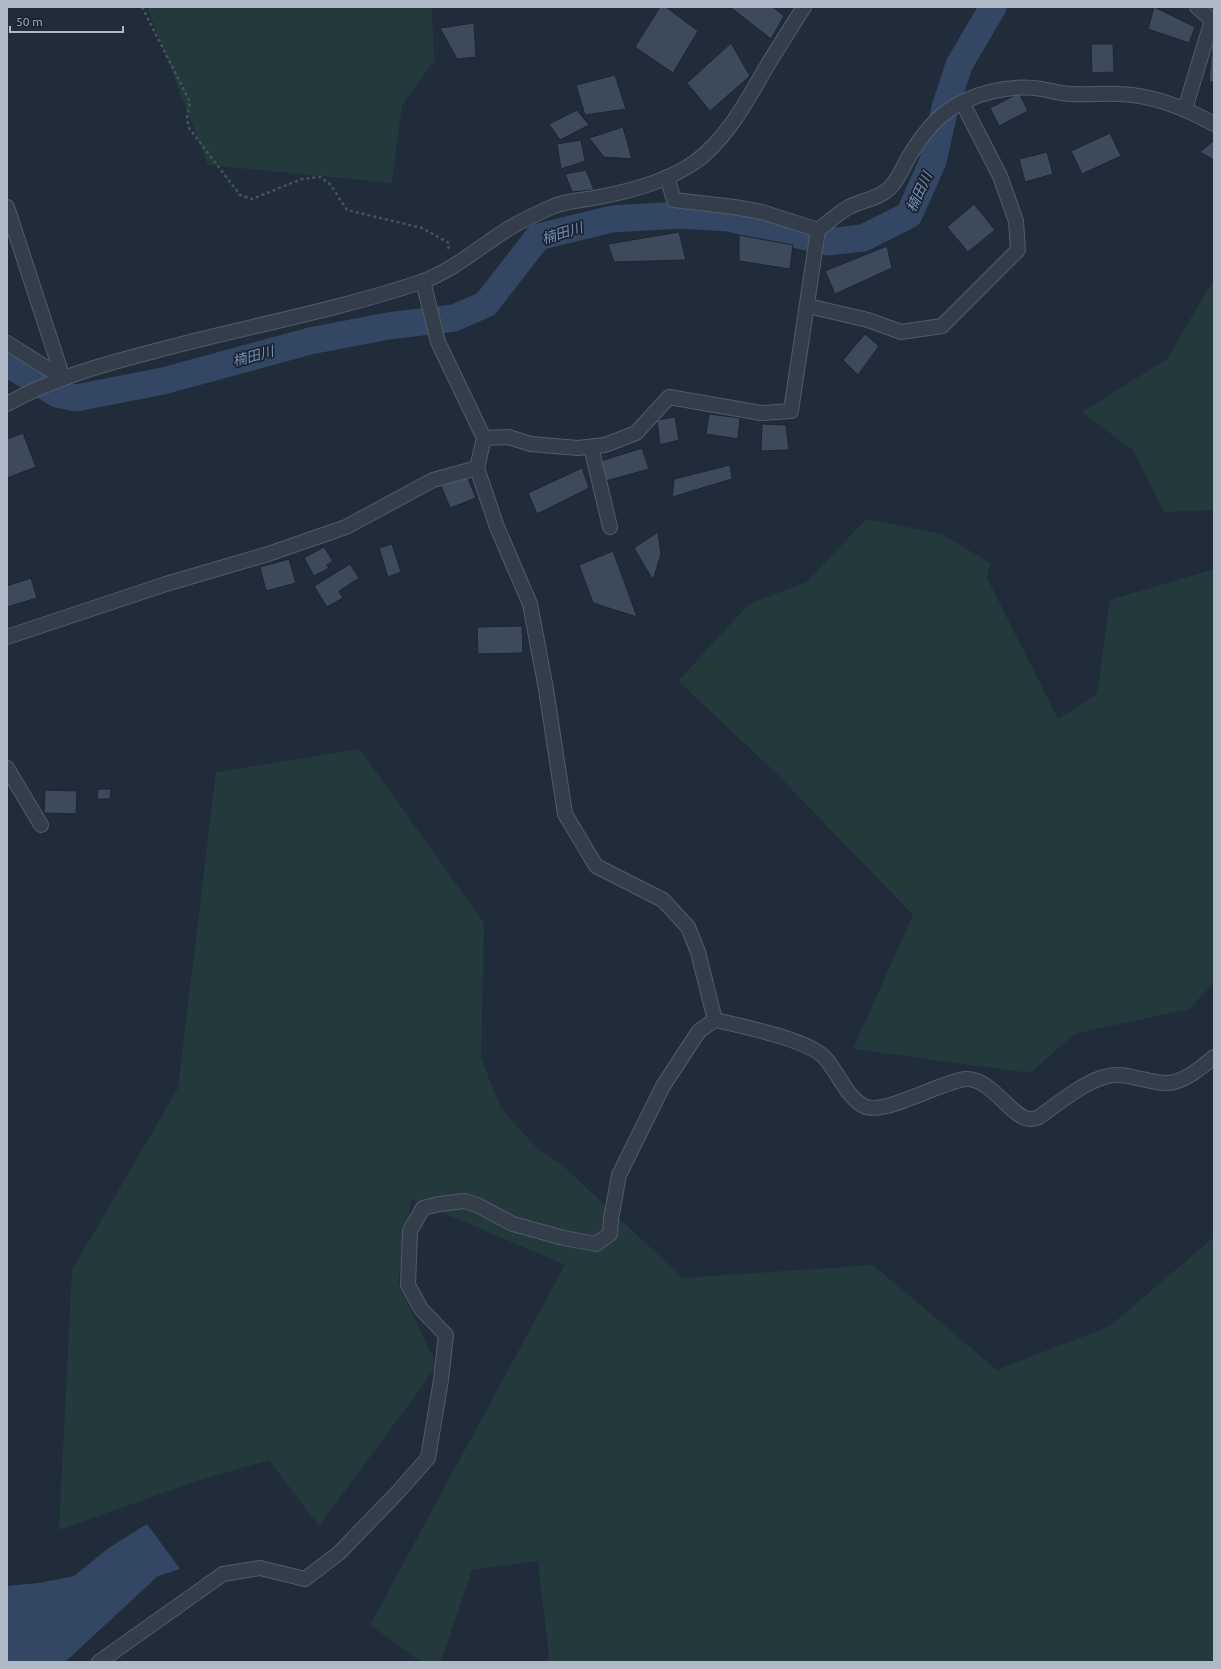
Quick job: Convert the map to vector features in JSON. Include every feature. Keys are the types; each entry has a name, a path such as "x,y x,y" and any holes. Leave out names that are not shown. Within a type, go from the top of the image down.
{"street":[{"path":"7,404 63,378 106,364 193,341 341,306 423,281 446,271 530,216 558,205 607,196 634,189 667,177 694,162 715,144 737,116 770,60 804,7"},
{"path":"1185,109 1213,20 1197,7"},
{"path":"484,438 508,437 531,444 578,448 605,445 636,433 669,397 761,413 791,411 808,306 816,239 850,207 875,198 888,189 899,178 908,159 932,124 962,102 996,90 1017,88 1042,89 1072,94 1121,94 1141,96 1168,102 1214,124"},
{"path":"808,306 868,320 901,332 942,326 1018,250 1016,220 1000,176 962,102"},
{"path":"667,177 674,200 762,212 816,239"},
{"path":"7,207 63,378"},
{"path":"423,281 438,342 484,438 477,468 497,526 530,604 546,689 565,814 596,866 663,900 688,927 698,952 715,1020"},
{"path":"7,343 63,378"},
{"path":"591,447 610,527"},
{"path":"7,637 166,584 268,554 346,527 433,480 477,468"},
{"path":"7,768 41,825"},
{"path":"99,1662 223,1574 260,1568 305,1579 339,1553 398,1492 428,1458 441,1380 446,1335 421,1309 408,1285 410,1231 423,1208 439,1204 465,1201 477,1205 513,1224 564,1238 596,1244 610,1234 611,1219 619,1175 663,1086 699,1031 715,1020 781,1037 810,1048 823,1057 851,1094 864,1106 878,1108 891,1105 950,1082 967,1079 977,1081 987,1086 1023,1118 1031,1120 1039,1117 1084,1087 1104,1076 1121,1074 1160,1083 1169,1083 1190,1075 1202,1068 1214,1057"}],"path":[{"path":"142,7 190,102 187,118 189,128 240,195 252,199 302,179 320,177 330,184 347,210 422,228 449,243 446,271"}],"green space":[{"path":"147,7 432,7 434,61 402,105 392,183 208,165"},
{"path":"1214,279 1214,510 1164,512 1134,451 1082,412 1167,359"},
{"path":"866,519 942,534 990,563 987,578 1058,719 1097,694 1110,600 1214,569 1214,983 1189,1009 1074,1034 1031,1073 853,1049 913,915 776,773 678,681 749,604 807,582"},
{"path":"360,749 484,923 481,1058 500,1106 538,1149 560,1163 683,1278 873,1265 997,1370 1110,1326 1214,1237 1214,1662 545,1662 549,1657 538,1561 472,1570 441,1662 421,1662 370,1625 565,1265 411,1199 398,1283 437,1366 319,1526 269,1460 197,1481 59,1530 72,1270 178,1088 216,772"}],"water":[{"path":"147,1524 180,1569 158,1576 65,1662 7,1662 7,1586 39,1583 74,1576 110,1547"}],"building":[{"path":"660,7 666,7 698,31 673,73 635,47"},
{"path":"730,7 773,7 784,16 771,39"},
{"path":"1154,7 1195,27 1189,43 1148,29"},
{"path":"474,23 476,57 457,59 440,28"},
{"path":"731,43 750,76 710,111 687,83"},
{"path":"1212,43 1214,43 1214,82 1209,82"},
{"path":"1091,44 1113,44 1114,72 1092,73"},
{"path":"615,75 626,109 585,115 576,85"},
{"path":"1019,93 1028,111 999,126 990,108"},
{"path":"577,110 589,125 560,140 549,124"},
{"path":"623,127 632,159 604,157 589,138"},
{"path":"1110,133 1121,156 1082,174 1071,151"},
{"path":"581,140 585,161 561,169 557,144"},
{"path":"1214,140 1214,160 1200,152"},
{"path":"1047,152 1053,174 1025,182 1019,159"},
{"path":"586,170 594,190 572,192 565,174"},
{"path":"974,204 995,230 968,252 947,227"},
{"path":"679,232 686,260 614,262 608,244"},
{"path":"739,235 793,245 790,269 739,261"},
{"path":"887,246 892,268 835,294 825,271"},
{"path":"865,334 879,346 858,375 843,360"},
{"path":"709,414 740,418 738,439 706,434"},
{"path":"675,417 679,440 660,445 657,420"},
{"path":"762,424 786,425 789,450 761,451"},
{"path":"23,433 36,467 7,478 7,439"},
{"path":"642,448 649,469 606,481 601,461"},
{"path":"730,465 732,479 672,497 674,479"},
{"path":"582,468 589,488 537,514 528,493"},
{"path":"467,476 476,498 450,508 441,486"},
{"path":"658,532 661,554 653,580 634,548"},
{"path":"392,544 401,572 388,577 379,548"},
{"path":"324,547 333,561 327,565 329,568 314,576 304,558"},
{"path":"613,551 637,617 593,603 579,565"},
{"path":"289,559 296,583 266,591 260,567"},
{"path":"350,564 359,578 339,591 343,598 327,607 314,586"},
{"path":"31,578 37,598 7,607 7,586"},
{"path":"522,626 523,653 478,654 477,627"},
{"path":"98,789 111,789 110,799 97,799"},
{"path":"45,790 77,791 76,814 44,813"}],"waterway":[{"name":"楠田川","path":"7,363 57,394 76,398 163,381 310,341 388,326 454,318 486,304 538,237 612,219 681,215 728,218 827,242 863,238 909,215 933,161 945,108 959,65 993,7"}]}
